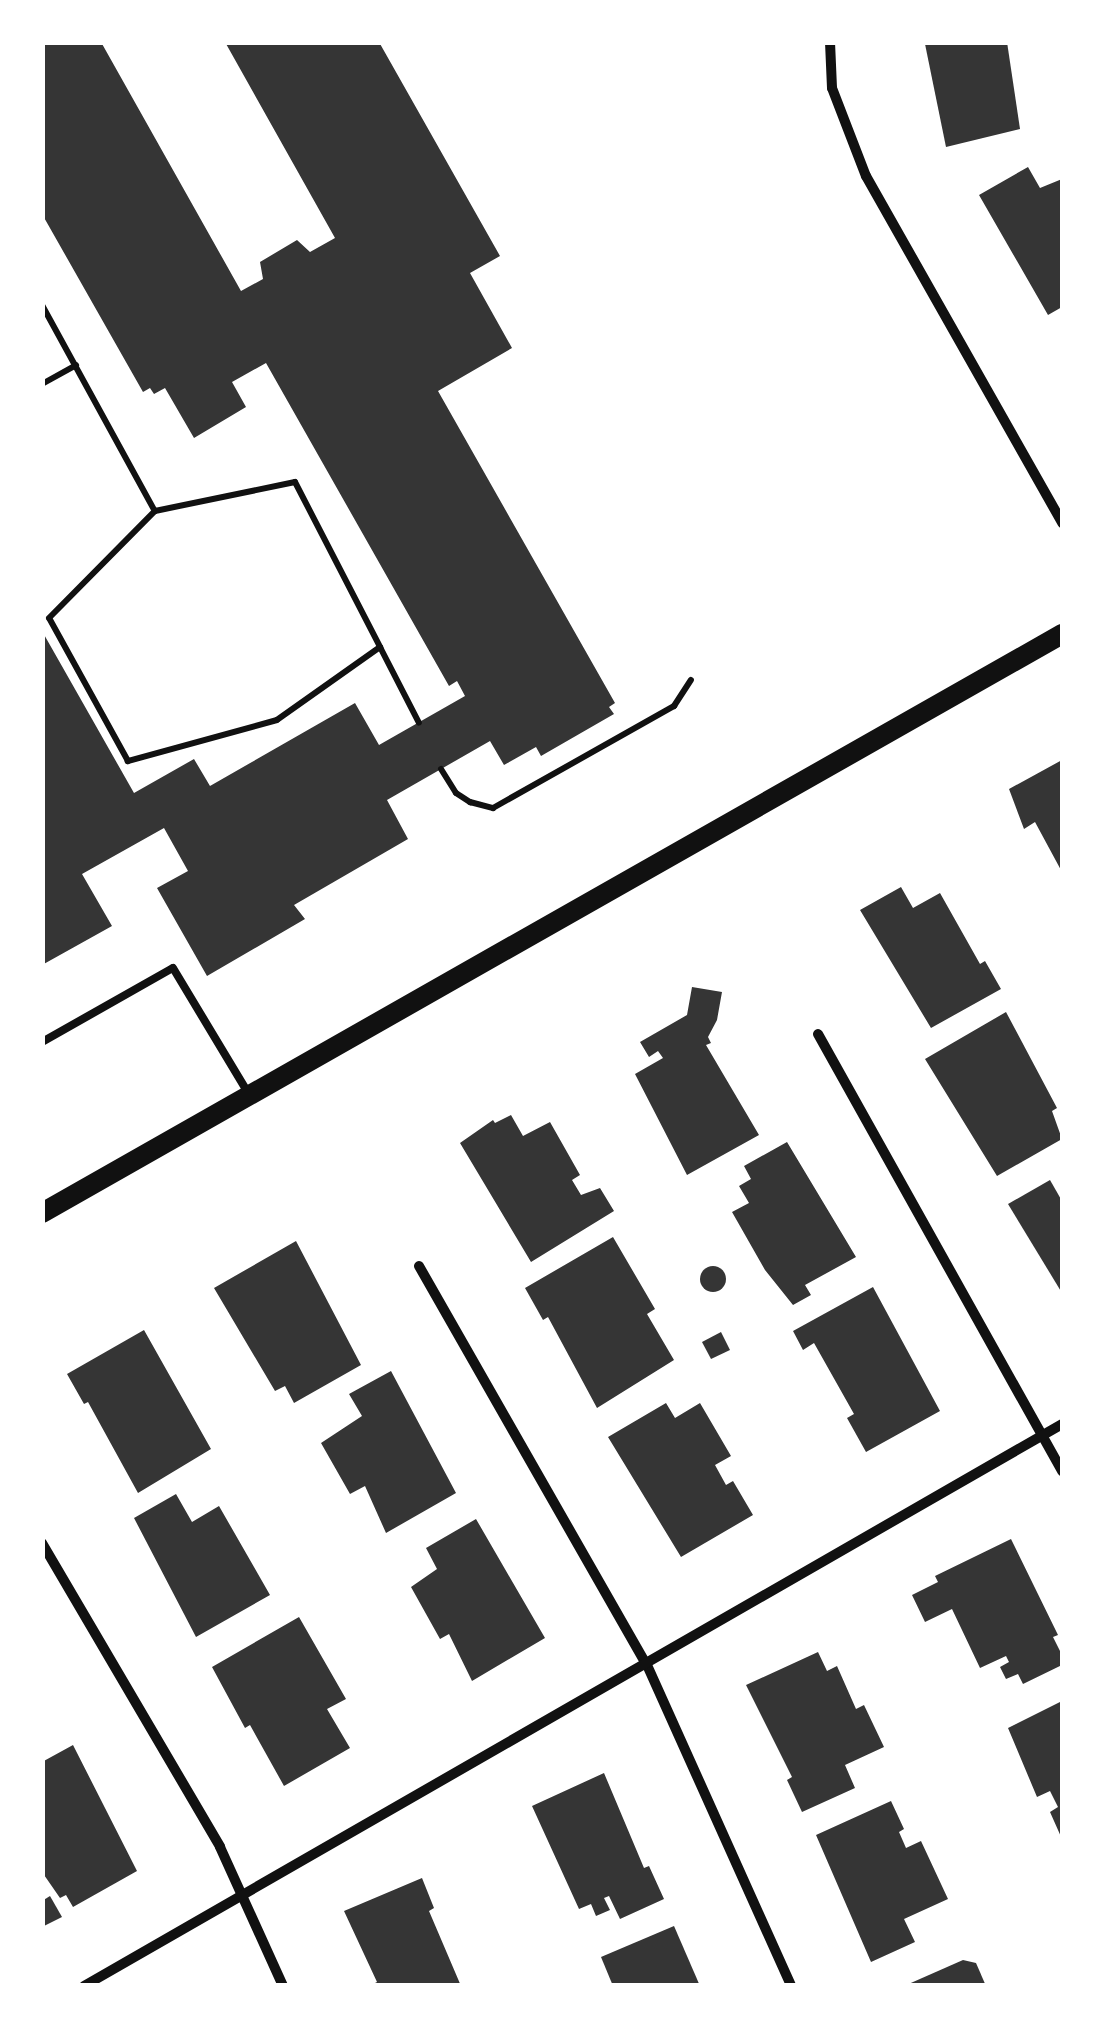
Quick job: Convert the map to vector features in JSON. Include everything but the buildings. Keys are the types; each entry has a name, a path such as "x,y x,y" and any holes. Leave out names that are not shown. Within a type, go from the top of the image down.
{"main road":[{"path":"42,1213 1062,634"}],"street":[{"path":"830,42 832,88 866,176 1062,523"},
{"path":"818,1034 1062,1471"},
{"path":"419,1266 646,1665 790,1986"},
{"path":"84,1986 1062,1424"},
{"path":"42,1543 220,1847 283,1986"}],"lane":[{"path":"42,1042 172,968 250,1096"}],"path":[{"path":"42,305 155,511"},
{"path":"42,384 76,366"},
{"path":"380,647 277,720 128,761 49,618 155,511 295,482 380,647 419,723"},
{"path":"441,769 456,793 470,802 493,808 674,706 691,680"}]}
